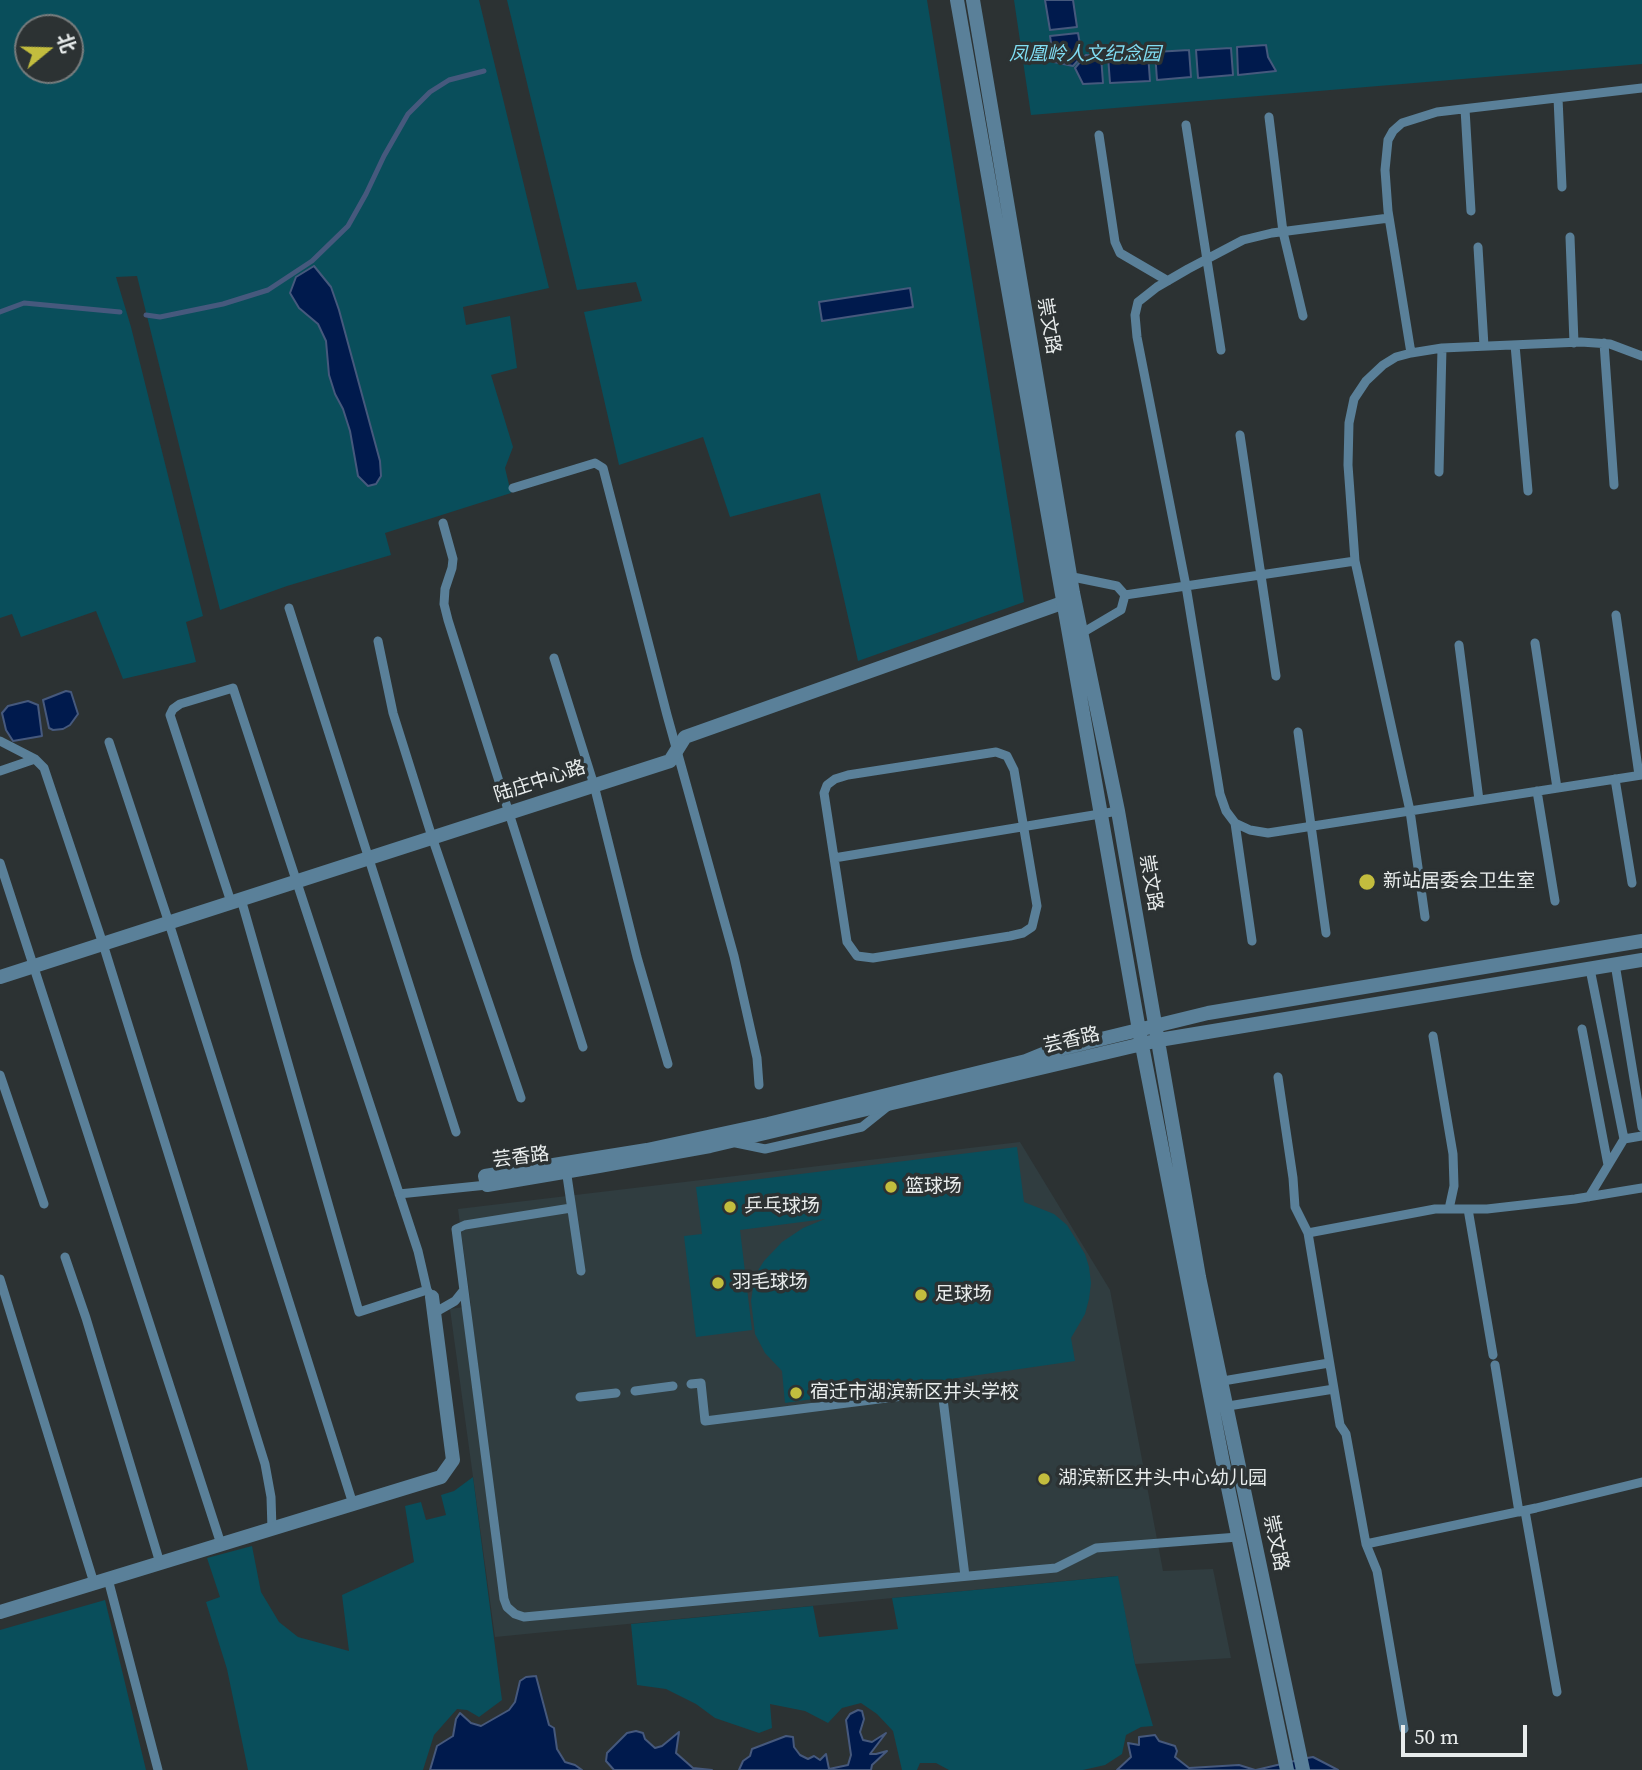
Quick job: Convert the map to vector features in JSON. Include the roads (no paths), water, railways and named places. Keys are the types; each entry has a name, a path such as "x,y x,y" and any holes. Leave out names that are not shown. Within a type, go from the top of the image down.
{"street":[{"name":"崇文路","path":"957,0 1068,598 1118,811 1215,1383"},
{"name":"崇文路","path":"973,0 1064,575"},
{"name":"陆庄中心路","path":"0,977 670,761 685,737 1068,598"},
{"name":"崇文路","path":"1076,637 1101,814 1141,1037 1220,1407 1303,1770"},
{"name":"芸香路","path":"1157,1033 1208,1013 1642,942"},
{"name":"芸香路","path":"487,1185 485,1176 566,1168 727,1142 890,1104 1157,1033 1642,960"},
{"name":"芸香路","path":"566,1168 768,1124 1026,1061 1048,1052 1141,1037"},
{"path":"0,1612 440,1477 453,1460 434,1313 429,1294"},
{"name":"崇文路","path":"1220,1407 1238,1537 1287,1770"}],"lane":[{"path":"1411,353 1389,218 1385,170 1388,140 1394,131 1402,123 1417,117 1642,88"},
{"path":"1558,98 1562,187"},
{"path":"1465,109 1471,211"},
{"path":"1269,117 1283,232 1303,316"},
{"path":"1186,125 1221,350"},
{"path":"1099,135 1115,242 1120,253 1168,281"},
{"path":"1389,218 1243,240 1168,281 1138,302 1135,315 1137,337 1186,586 1220,794 1226,811 1235,823 1250,830 1268,832 1641,775 1616,615"},
{"path":"1570,237 1574,343"},
{"path":"1478,247 1485,346"},
{"path":"1604,343 1614,485"},
{"path":"1425,917 1410,811 1355,561 1349,465 1349,423 1354,399 1366,380 1396,357 1442,348 1604,343 1642,356"},
{"path":"1515,345 1528,491"},
{"path":"1439,472 1442,348"},
{"path":"1240,435 1276,676"},
{"path":"513,488 595,463 603,468 667,715 734,956 757,1058 759,1085"},
{"path":"443,523 453,559 445,589 444,604 448,620 583,1047"},
{"path":"1125,595 1355,561"},
{"path":"1064,575 1117,586 1125,595"},
{"path":"1076,637 1121,610 1125,595"},
{"path":"289,608 456,1132"},
{"path":"378,641 393,713 432,837 521,1098"},
{"path":"1535,643 1557,788"},
{"path":"1459,645 1479,800"},
{"path":"554,658 594,785 637,957 668,1064"},
{"path":"233,688 400,1194 429,1294 359,1312 236,901 170,715 180,704 233,688"},
{"path":"1298,732 1326,933"},
{"path":"0,741 35,759 44,768 103,944 265,1464 271,1497 272,1529"},
{"path":"109,742 353,1504"},
{"path":"1003,753 1014,770 1037,906 1036,917 1032,928 1010,936 873,958 857,956 847,942 834,858 824,793 827,785 835,779 1003,753"},
{"path":"0,771 35,759"},
{"path":"1615,779 1632,883"},
{"path":"1537,791 1555,901"},
{"path":"834,858 1118,811"},
{"path":"1235,823 1252,942"},
{"path":"0,863 221,1544"},
{"path":"1615,964 1642,1127"},
{"path":"1589,1197 1624,1139 1590,969"},
{"path":"1582,1029 1608,1165"},
{"path":"1433,1036 1453,1154 1454,1186 1449,1209"},
{"path":"0,1075 44,1204"},
{"path":"1278,1077 1295,1207 1308,1233 1340,1425 1346,1434 1366,1544 1377,1571 1404,1729"},
{"path":"1624,1139 1642,1136"},
{"path":"566,1168 581,1271"},
{"path":"400,1194 487,1185"},
{"path":"1308,1233 1408,1213 1488,1209 1642,1188"},
{"path":"571,1208 459,1226 456,1229 504,1599 507,1607 515,1614 524,1617 1056,1567 1096,1548 1238,1537"},
{"path":"1468,1209 1557,1692"},
{"path":"65,1257 160,1563"},
{"path":"0,1279 101,1581 158,1770"},
{"path":"434,1313 455,1301 463,1292"},
{"path":"1215,1383 1329,1363"},
{"path":"691,1384 701,1383 705,1421 942,1391 965,1576"},
{"path":"635,1391 673,1386"},
{"path":"1220,1407 1334,1389"},
{"path":"580,1397 616,1393"},
{"path":"1366,1544 1642,1482"}],"water":[{"path":"1045,0 1073,0 1077,27 1050,30"},
{"path":"1078,33 1082,56 1073,66 1054,62 1050,36"},
{"path":"1266,45 1268,57 1276,71 1238,75 1237,47"},
{"path":"1231,48 1233,75 1198,78 1196,50"},
{"path":"1189,50 1191,77 1157,80 1155,52"},
{"path":"1148,53 1150,81 1110,83 1108,56"},
{"path":"1086,55 1101,56 1103,83 1083,84 1075,68"},
{"path":"314,266 331,287 339,310 380,461 381,476 376,484 368,486 358,476 350,431 329,375 326,341 318,324 299,308 290,293 296,277"},
{"path":"910,288 913,307 822,321 819,302"},
{"path":"66,691 71,692 78,714 70,725 53,730 49,728 43,700"},
{"path":"28,701 38,705 42,736 13,741 6,730 2,713 8,706"},
{"path":"536,1676 549,1725 554,1728 557,1749 565,1762 582,1770 430,1770 437,1746 453,1736 460,1713 471,1723 481,1726 509,1710 515,1702 520,1681"},
{"path":"858,1710 862,1711 864,1719 860,1732 863,1740 872,1742 886,1733 870,1754 887,1751 872,1765 871,1770 739,1770 752,1749 786,1736 793,1737 794,1747 800,1755 808,1759 814,1756 820,1760 826,1754 829,1769 848,1765 851,1755 846,1720"},
{"path":"679,1732 676,1753 693,1768 712,1770 614,1770 606,1761 607,1753 627,1733 643,1733 645,1739 655,1748 662,1746"},
{"path":"1155,1735 1159,1741 1175,1746 1175,1757 1189,1768 1239,1765 1255,1770 1117,1770 1131,1757 1128,1743 1139,1745 1139,1737"},
{"path":"1313,1757 1338,1770 1256,1770 1307,1758"}],"waterway":[{"path":"146,315 160,317 223,304 268,290 312,261 348,226 408,114 430,92 449,80 484,71"},
{"path":"0,312 24,303 120,312"}],"place":[{"name":"新站居委会卫生室","path":"1367,882"},
{"name":"篮球场","path":"891,1187"},
{"name":"乒乓球场","path":"730,1207"},
{"name":"羽毛球场","path":"718,1283"},
{"name":"足球场","path":"921,1295"},
{"name":"宿迁市湖滨新区井头学校","path":"796,1393"},
{"name":"湖滨新区井头中心幼儿园","path":"1044,1479"}],"park label":[{"name":"凤凰岭人文纪念园","path":"1085,55"}]}
